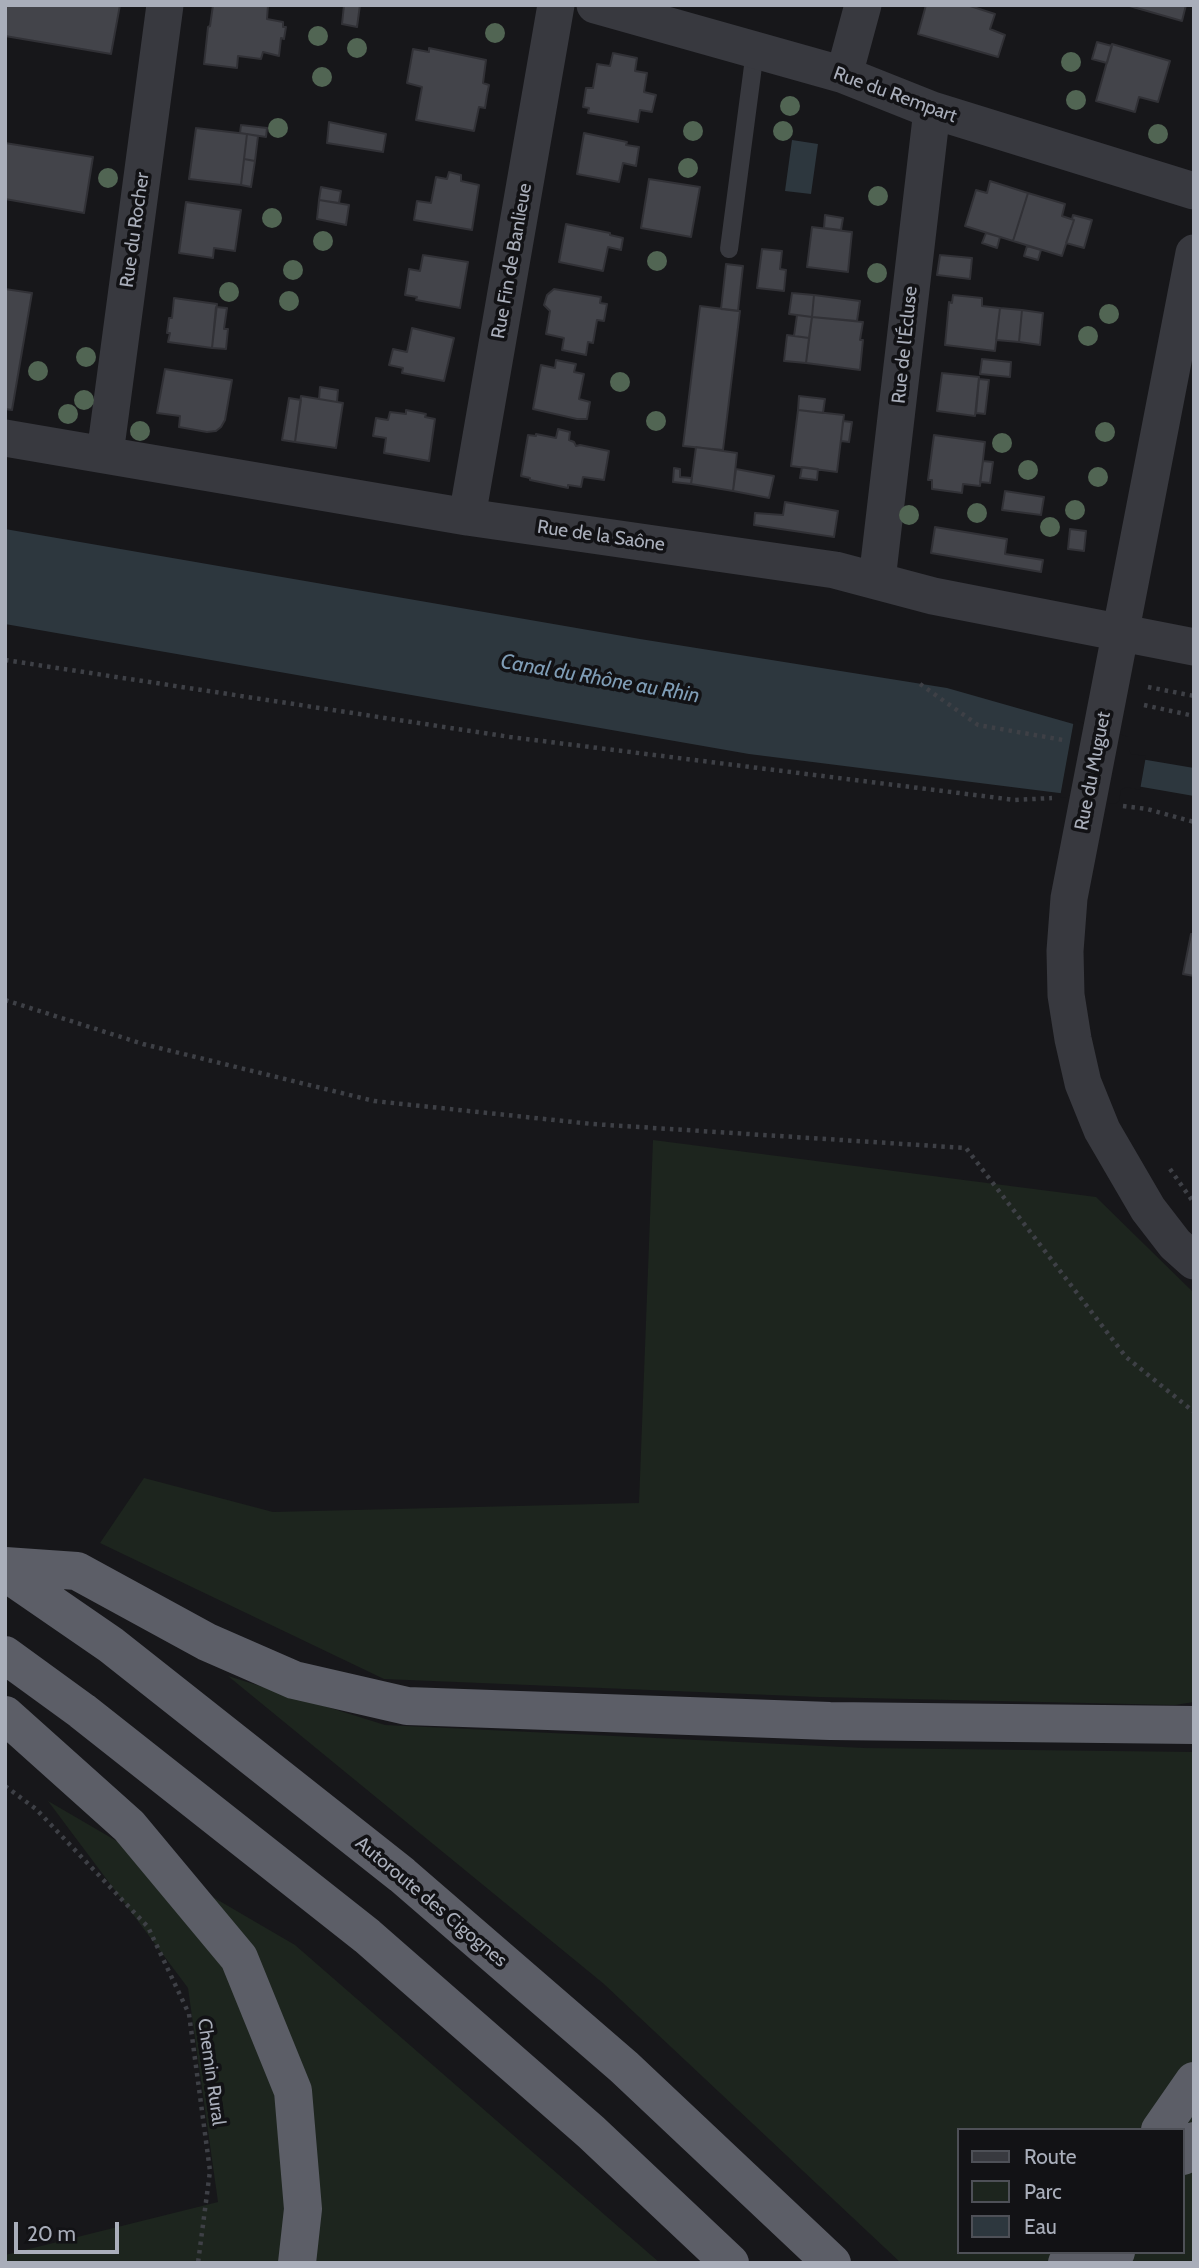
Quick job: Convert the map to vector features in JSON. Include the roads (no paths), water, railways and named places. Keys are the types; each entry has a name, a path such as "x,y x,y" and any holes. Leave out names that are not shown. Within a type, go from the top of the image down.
{"highway":[{"path":"5,1566 77,1571 207,1642 294,1680 407,1706 830,1721 1194,1725"},
{"name":"Autoroute des Cigognes","path":"5,1572 111,1645 402,1875 624,2067 832,2263"},
{"path":"5,1655 82,1711 367,1936 592,2132 730,2263"},
{"path":"5,1715 129,1826 239,1958 293,2091 303,2209 297,2263"},
{"path":"1161,2128 1194,2081"}],"street":[{"name":"Rue du Rocher","path":"105,454 165,5"},
{"name":"Rue Fin de Banlieue","path":"467,517 556,5"},
{"name":"Rue du Rempart","path":"595,5 844,75 932,110 1194,191"},
{"path":"844,75 863,5"},
{"name":"Rue de l'Écluse","path":"877,580 932,110"},
{"name":"Rue du Muguet","path":"1194,253 1069,898 1065,951 1066,995 1083,1083 1102,1130 1148,1209 1175,1244 1194,1261"},
{"name":"Rue de la Saône","path":"5,438 467,517 855,573 933,596 1194,647"}],"lane":[{"path":"729,249 755,51"}],"water":[{"path":"792,140 818,144 811,194 785,191"},
{"name":"Canal du Rhône au Rhin","path":"5,529 640,639 947,688 1126,739 1129,757 1194,768 1194,796 1125,784 1118,787 1115,800 749,754 5,624"}]}
